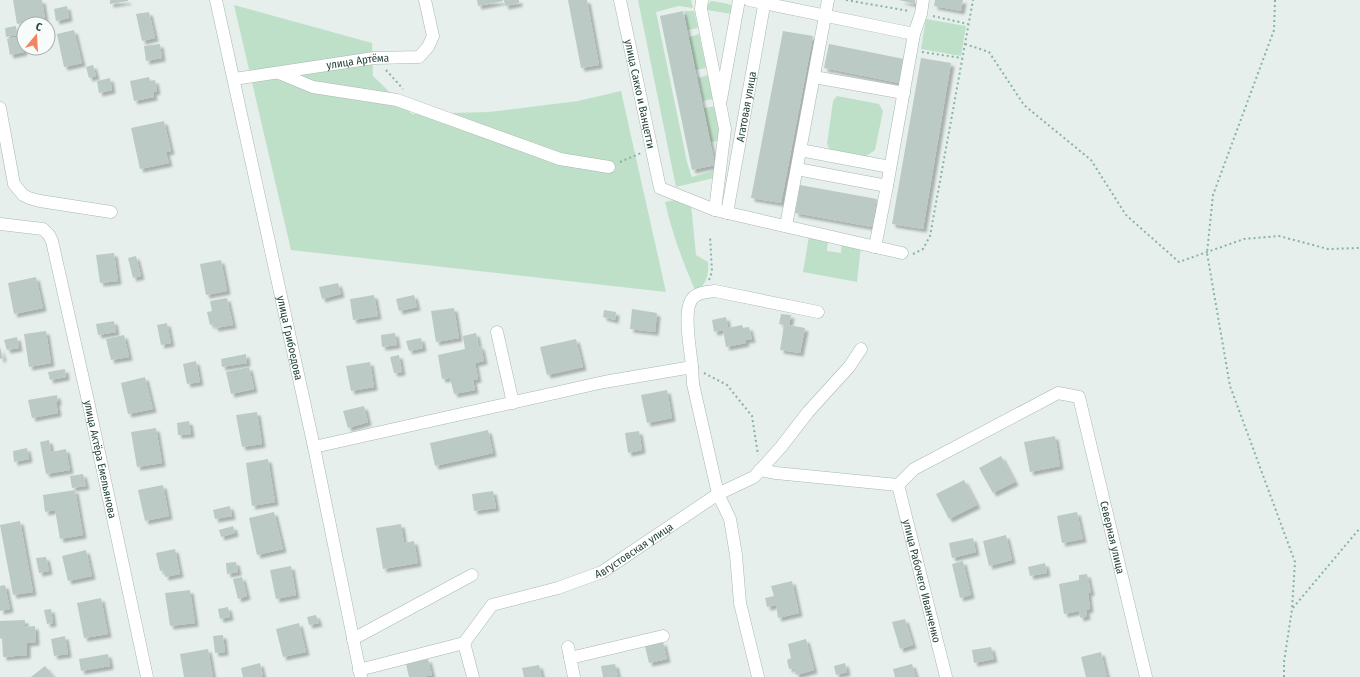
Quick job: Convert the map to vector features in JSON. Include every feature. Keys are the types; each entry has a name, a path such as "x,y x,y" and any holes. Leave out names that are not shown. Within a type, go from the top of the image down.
{"street":[{"name":"улица Грибоедова","path":"216,0 314,447 360,673"},
{"name":"улица Артёма","path":"234,79 374,58 419,57 428,47 433,36 425,0"},
{"name":"улица Сакко и Ванцетти","path":"620,0 660,188 721,211"},
{"path":"702,0 701,9 725,129 721,211 902,253"},
{"path":"720,105 739,0"},
{"path":"749,0 764,1 914,34"},
{"path":"786,226 828,0"},
{"path":"875,247 914,34 924,0"},
{"name":"Агатовая улица","path":"721,211 764,1"},
{"path":"278,73 313,87 397,100 560,159 609,167"},
{"path":"814,77 904,93"},
{"path":"0,108 14,184 23,195 29,198 111,212"},
{"path":"800,150 890,167"},
{"path":"797,169 887,186"},
{"name":"улица Актёра Емельянова","path":"0,224 43,229 49,234 52,241 147,677"},
{"path":"758,677 740,603 736,554 730,519 718,494 693,384 687,310 693,297 703,292 714,291 818,312"},
{"path":"497,332 513,403"},
{"name":"Августовская улица","path":"464,643 492,605 558,588 602,572 718,494 754,477 782,447 808,412 849,367 861,349"},
{"path":"314,447 604,382 692,367"},
{"name":"Северная улица","path":"898,485 914,469 1058,393 1079,397 1146,677"},
{"path":"760,470 776,473 898,485"},
{"name":"улица Рабочего Иванченко","path":"898,485 946,677"},
{"path":"353,639 472,575"},
{"path":"574,677 569,652 663,636"},
{"path":"360,673 464,643 473,677"}],"path":[{"path":"846,0 968,24"},
{"path":"902,253 913,254 923,249 930,236 973,0"},
{"path":"1275,0 1274,30 1212,194 1207,253 1230,386 1295,562 1292,609 1284,662 1284,677"},
{"path":"965,44 989,52 1024,105 1091,160 1126,215 1179,262 1244,239 1279,236 1328,249 1360,248"},
{"path":"911,50 962,58"},
{"path":"374,58 405,91"},
{"path":"609,167 651,148"},
{"path":"703,292 712,272 710,236"},
{"path":"692,367 727,385 752,416 760,470"},
{"path":"1292,609 1360,528"}],"green space":[{"path":"638,0 691,0 693,8 679,6 656,12 687,162 692,177 719,169 718,177 676,187"},
{"path":"711,1 731,5 732,14 707,10 707,6"},
{"path":"234,5 372,43 373,76 412,114 489,112 578,101 621,91 666,292 291,250"},
{"path":"684,11 694,11 698,28 688,30"},
{"path":"926,19 966,26 961,56 921,49"},
{"path":"699,34 706,68 696,70 689,37"},
{"path":"708,75 713,99 703,101 698,78"},
{"path":"837,96 879,104 883,111 875,150 865,157 831,152 827,144 833,101"},
{"path":"716,106 720,135 718,141 711,142 704,108"},
{"path":"679,199 691,204 696,255 708,262 708,271 705,282 696,292 678,248 665,202"},
{"path":"809,236 828,241 827,251 841,253 842,243 861,246 857,282 803,272"}],"building":[{"path":"13,0 42,0 45,16 16,16 16,18"},
{"path":"110,0 128,0 128,1 110,4"},
{"path":"477,0 503,0 503,1 478,6"},
{"path":"504,0 519,0 519,3 505,6"},
{"path":"568,0 587,0 599,65 581,68"},
{"path":"899,0 915,0 915,4"},
{"path":"935,0 963,0 961,11 934,6"},
{"path":"67,6 69,18 56,21 54,9"},
{"path":"683,11 715,165 692,170 660,16"},
{"path":"149,12 155,38 142,41 136,14"},
{"path":"16,26 16,35 6,37 5,28"},
{"path":"74,30 82,63 64,67 57,34"},
{"path":"783,31 813,36 781,203 751,198"},
{"path":"16,37 16,54 10,55 7,39"},
{"path":"160,44 162,58 146,61 144,46"},
{"path":"829,44 904,59 899,83 824,68"},
{"path":"921,58 951,63 923,229 892,224"},
{"path":"93,65 96,76 89,78 86,67"},
{"path":"149,77 150,81 155,80 157,91 153,92 154,97 134,101 130,81"},
{"path":"110,78 112,90 99,93 97,81"},
{"path":"164,121 171,151 166,152 169,163 140,169 131,128"},
{"path":"800,185 877,199 872,227 795,213"},
{"path":"114,253 118,281 100,283 96,255"},
{"path":"136,256 141,276 133,278 128,258"},
{"path":"221,260 227,291 206,295 200,264"},
{"path":"36,277 43,308 14,314 8,283"},
{"path":"338,283 341,294 322,299 319,287"},
{"path":"374,295 378,316 353,320 350,299"},
{"path":"414,295 417,307 399,311 396,299"},
{"path":"227,298 233,325 215,328 214,324 210,325 207,312 212,311 210,301"},
{"path":"454,308 459,338 436,342 431,311"},
{"path":"632,309 657,313 655,332 630,329"},
{"path":"604,310 616,312 615,320 603,317"},
{"path":"781,314 791,315 789,325 805,328 800,353 780,350 784,325 779,324"},
{"path":"726,317 728,328 742,325 743,328 749,327 752,339 745,340 746,343 726,347 723,330 714,332 712,320"},
{"path":"114,321 116,332 98,335 96,324"},
{"path":"167,323 171,343 161,345 157,325"},
{"path":"46,331 51,363 29,367 24,334"},
{"path":"395,333 397,345 382,347 381,335"},
{"path":"476,333 479,347 481,346 484,361 475,363 478,379 473,380 475,390 454,394 450,378 442,379 438,355 465,349 463,336"},
{"path":"124,335 129,357 111,360 106,339"},
{"path":"17,337 19,348 7,350 4,340"},
{"path":"421,338 423,348 409,351 406,341"},
{"path":"576,339 583,367 547,375 540,347"},
{"path":"0,347 3,358 0,359"},
{"path":"246,354 247,363 222,367 221,359"},
{"path":"399,355 402,372 394,373 390,357"},
{"path":"196,361 200,382 187,384 183,364"},
{"path":"370,362 374,387 351,391 346,366"},
{"path":"249,367 254,389 231,394 226,372"},
{"path":"65,369 66,377 50,380 48,372"},
{"path":"145,377 153,409 128,414 121,383"},
{"path":"667,390 672,418 647,423 641,395"},
{"path":"57,395 58,402 56,402 58,413 32,418 28,400"},
{"path":"364,406 368,422 348,428 343,411"},
{"path":"257,412 262,444 242,447 236,415"},
{"path":"189,421 191,434 178,435 177,423"},
{"path":"156,428 162,463 137,467 131,432"},
{"path":"488,430 493,453 435,466 430,443"},
{"path":"639,431 642,450 628,453 625,433"},
{"path":"1055,436 1060,466 1030,472 1024,442"},
{"path":"49,440 51,452 66,449 70,470 46,474 40,442"},
{"path":"27,448 29,459 14,462 13,451"},
{"path":"1001,456 1015,482 993,493 979,468"},
{"path":"268,459 275,502 252,506 246,463"},
{"path":"83,474 86,486 72,488 70,476"},
{"path":"964,480 977,505 949,519 936,494"},
{"path":"163,485 169,516 145,521 138,490"},
{"path":"75,490 83,535 60,539 55,510 45,512 43,495"},
{"path":"493,491 496,508 474,511 472,494"},
{"path":"230,506 232,516 215,519 213,510"},
{"path":"274,512 283,549 257,555 249,518"},
{"path":"1077,512 1083,539 1062,543 1057,516"},
{"path":"20,521 33,592 13,595 0,525"},
{"path":"401,524 404,543 414,541 418,563 383,569 376,528"},
{"path":"233,526 235,533 221,537 219,530"},
{"path":"1006,535 1012,560 989,566 983,541"},
{"path":"973,538 976,552 952,558 949,543"},
{"path":"175,549 180,574 165,577 164,570 160,571 156,553"},
{"path":"86,550 92,576 68,581 62,556"},
{"path":"46,557 49,571 39,573 36,558"},
{"path":"963,561 971,595 960,598 952,564"},
{"path":"236,562 238,572 227,574 226,563"},
{"path":"1045,563 1047,573 1030,576 1028,567"},
{"path":"291,566 296,595 276,599 270,570"},
{"path":"1087,574 1091,592 1088,593 1090,609 1086,610 1087,616 1080,618 1079,611 1064,614 1059,584 1079,580 1079,575"},
{"path":"242,577 247,596 238,599 233,579"},
{"path":"792,581 799,613 778,618 776,605 767,607 765,598 774,596 771,586"},
{"path":"5,585 10,609 0,611 0,586"},
{"path":"190,590 195,623 170,626 165,593"},
{"path":"101,598 108,634 84,638 77,603"},
{"path":"228,607 230,617 220,619 218,609"},
{"path":"51,609 53,623 47,624 44,610"},
{"path":"316,615 319,623 309,625 307,617"},
{"path":"905,619 913,645 900,649 892,622"},
{"path":"25,620 25,627 35,626 36,642 27,643 27,655 3,657 2,638 0,639 0,621"},
{"path":"299,623 306,652 283,657 276,629"},
{"path":"223,635 225,652 215,653 213,636"},
{"path":"65,636 68,654 54,656 51,639"},
{"path":"806,639 814,670 796,675 794,668 789,669 787,660 791,658 788,644"},
{"path":"663,642 667,659 649,663 645,646"},
{"path":"991,647 994,659 974,663 972,650"},
{"path":"208,649 213,677 184,677 180,654"},
{"path":"1101,652 1107,677 1086,677 1081,657"},
{"path":"108,654 110,666 81,671 79,659"},
{"path":"428,659 432,675 409,677 406,664"},
{"path":"260,663 263,676 243,677 241,668"},
{"path":"845,663 847,672 836,675 834,666"},
{"path":"615,664 618,677 603,677 601,666"},
{"path":"912,664 916,677 895,677 893,669"},
{"path":"539,665 542,677 524,677 522,668"},
{"path":"45,666 54,677 31,677"}]}
